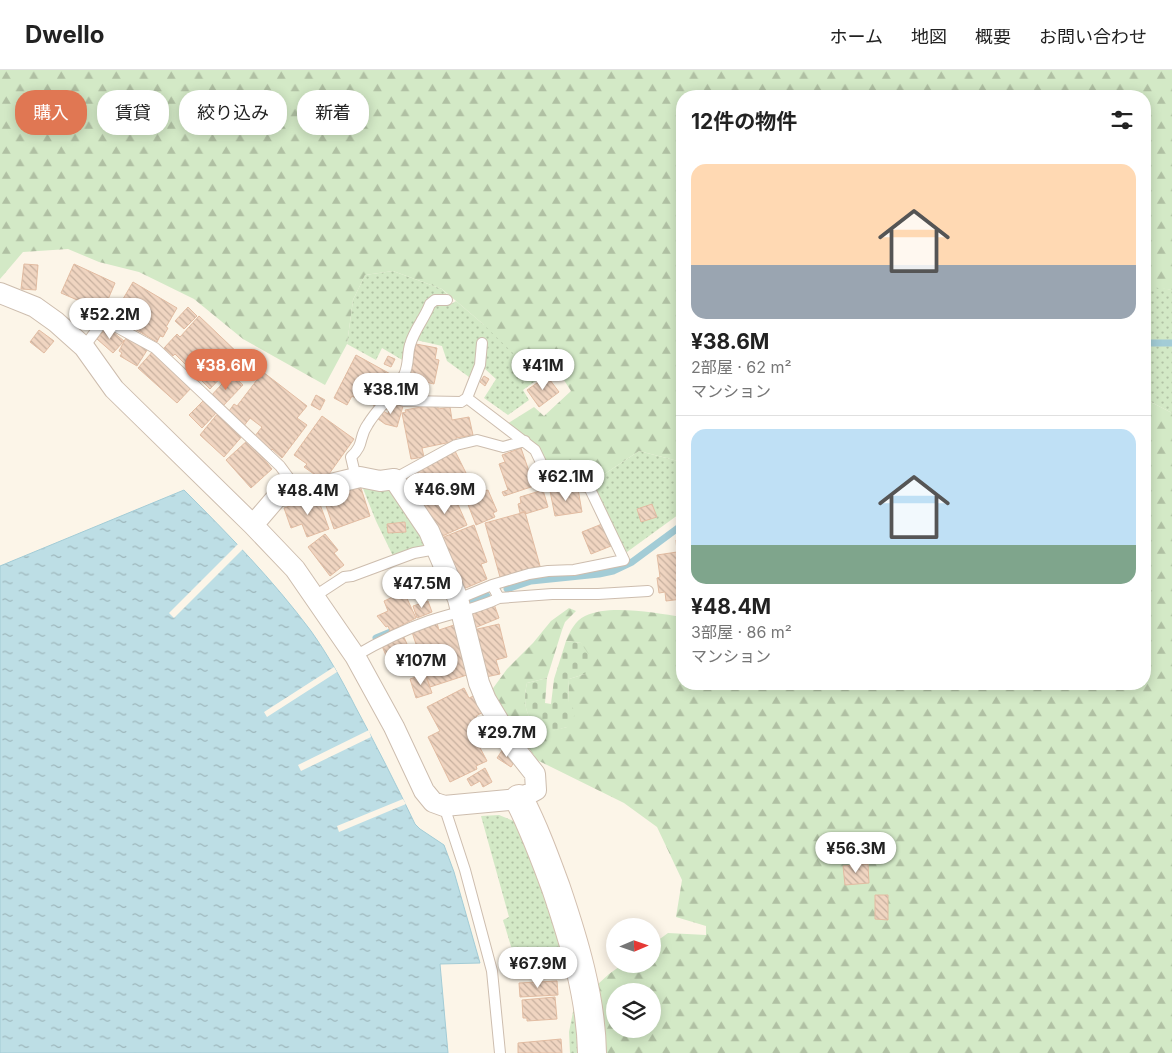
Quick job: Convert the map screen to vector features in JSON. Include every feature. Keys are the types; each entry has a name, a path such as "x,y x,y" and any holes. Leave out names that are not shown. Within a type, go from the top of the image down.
{"street":[{"path":"0,293 35,307 56,322 84,347 114,389 254,526 295,569 355,656 394,727 424,791 432,802 444,806 519,799 536,790 535,774 516,750 486,700 479,683 459,605 428,531 394,479 380,481 360,477 277,497 254,526"},
{"path":"519,799 533,828 568,923 586,999 592,1053"}],"lane":[{"path":"356,478 351,457 361,446 362,435 367,425 391,397 404,374 408,365 410,345 430,304 435,300 448,300"},
{"path":"84,347 104,320 155,348 280,466 300,492"},
{"path":"391,397 404,402 461,402 467,398 480,365 482,343"},
{"path":"355,656 380,641 459,605 492,586 529,574 574,570 624,560 589,487 564,485 549,479 535,450 467,398"},
{"path":"394,479 456,445 477,440 503,447 525,441"},
{"path":"315,596 344,577 352,576 414,553 436,549"},
{"path":"492,586 499,598"},
{"path":"459,605 499,598 552,594 648,591"},
{"path":"444,806 468,879 492,971 500,1053"}],"green space":[{"path":"0,70 1172,70 1172,290 1151,287 1151,90 676,90 676,460 639,451 591,483 566,481 552,476 507,424 534,407 544,416 571,391 549,357 520,360 483,324 442,289 393,271 365,275 353,300 347,344 325,385 243,339 194,299 139,272 99,262 68,249 23,252 0,279"},
{"path":"393,271 442,289 448,295 433,295 426,300 404,361 382,348 376,360 347,344 353,300 365,275"},
{"path":"1151,286 1172,290 1172,413 1151,402"},
{"path":"456,301 483,324 549,357 555,367 523,390 529,400 508,415 484,398 496,379 484,368 475,365 469,377 447,361 442,346 416,340 436,304 450,305"},
{"path":"1151,402 1172,413 1172,1053 603,1053 597,985 610,973 661,973 661,938 668,933 706,935 706,926 676,917 682,880 657,827 624,803 537,760 491,691 507,669 533,643 551,621 569,608 576,611 565,622 547,678 527,683 525,698 531,722 539,734 567,727 569,679 585,674 581,643 566,641 571,630 578,621 595,612 633,610 676,616 676,690 1151,690"},
{"path":"639,451 676,460 676,516 627,552 624,551 591,483"},
{"path":"386,484 429,545 393,556 362,486"},
{"path":"566,641 581,643 593,661 585,674 569,679 568,701 576,713 567,727 539,735 531,722 525,704 527,683 547,678 545,703 551,704 554,679"},
{"path":"499,815 516,822 547,902 563,951 513,953 503,920 509,917 481,816"},
{"path":"575,1002 581,1053 570,1053 569,1032"}],"water":[{"path":"184,490 266,576 311,631 345,687 415,824 444,845 454,872 480,963 440,964 448,1053 0,1053 0,566"}],"pier":[{"path":"238,544 243,549 174,618 169,613"},
{"path":"334,667 337,672 267,717 264,712"},
{"path":"369,730 371,737 301,771 298,765"},
{"path":"403,799 406,804 339,832 337,826"}],"building":[{"path":"24,264 38,265 36,290 21,289"},
{"path":"74,264 115,283 103,311 61,293"},
{"path":"133,282 177,308 166,327 168,328 163,337 160,336 157,342 113,316"},
{"path":"188,307 197,316 184,329 175,321"},
{"path":"199,316 241,356 210,389 175,354 173,356 164,348 177,334 180,337"},
{"path":"107,327 124,341 113,353 97,339"},
{"path":"39,330 54,341 44,353 30,342"},
{"path":"128,334 149,347 137,366 120,356 122,353 119,351"},
{"path":"416,344 437,348 435,359 439,360 434,384 409,378"},
{"path":"154,350 193,386 177,403 138,368"},
{"path":"356,355 394,376 377,407 352,396 347,405 334,398"},
{"path":"388,356 395,359 391,367 384,364"},
{"path":"263,372 307,406 297,418 307,425 282,458 272,449 268,454 251,441 262,427 250,418 243,427 227,414 234,404 237,406"},
{"path":"231,374 243,385 221,408 210,397"},
{"path":"484,376 489,379 485,386 480,382"},
{"path":"547,376 559,392 539,407 527,390"},
{"path":"404,380 428,384 425,401 401,395"},
{"path":"316,395 325,400 320,410 311,405"},
{"path":"205,399 218,411 202,428 189,415"},
{"path":"388,403 403,406 397,427 385,424 374,416 382,410 388,414 389,410 386,409"},
{"path":"438,404 438,409 450,407 452,420 469,417 473,435 456,438 456,441 422,448 424,457 411,459 402,413 406,412 405,410"},
{"path":"219,412 244,434 224,457 200,435"},
{"path":"322,416 354,439 324,481 304,467 307,464 294,455"},
{"path":"248,440 272,469 251,488 226,460"},
{"path":"521,448 534,486 504,496 502,492 508,490 499,464 505,462 502,455"},
{"path":"455,451 469,479 422,503 408,474"},
{"path":"359,482 370,516 334,529 322,494"},
{"path":"483,489 484,491 488,490 497,511 493,513 495,517 476,525 465,497"},
{"path":"562,489 563,491 578,489 582,512 555,516 550,491"},
{"path":"543,490 548,507 525,514 525,511 520,513 518,504 521,503 520,497"},
{"path":"452,491 467,525 438,538 422,505"},
{"path":"317,496 329,529 307,537 302,524 291,528 284,508"},
{"path":"652,504 657,517 641,522 637,509"},
{"path":"525,512 540,566 500,577 485,523"},
{"path":"405,522 406,532 388,533 387,524"},
{"path":"602,524 611,546 591,554 582,532"},
{"path":"474,525 487,562 481,564 487,579 461,590 436,540"},
{"path":"325,534 338,550 334,553 344,565 330,576 308,547"},
{"path":"676,552 676,600 666,601 665,592 659,593 657,578 660,577 657,555"},
{"path":"404,592 416,618 390,631 388,626 386,627 377,616 388,611 384,601"},
{"path":"428,601 432,612 417,618 413,606"},
{"path":"494,604 499,618 472,629 467,614"},
{"path":"436,620 439,630 457,624 473,673 430,687 411,629"},
{"path":"499,624 507,657 496,660 500,674 481,678 469,631"},
{"path":"403,635 411,653 389,662 381,644"},
{"path":"425,674 432,693 416,698 410,679"},
{"path":"464,688 469,698 478,694 487,710 476,716 487,737 477,742 487,761 476,766 477,769 450,782 428,737 440,731 427,707"},
{"path":"503,749 517,758 511,767 497,758"},
{"path":"485,768 492,782 483,787 480,781 471,786 467,779"},
{"path":"868,864 869,883 845,885 843,866"},
{"path":"875,895 888,895 888,920 875,919"},
{"path":"523,955 555,955 555,977 534,977 535,974 523,974"},
{"path":"557,981 558,995 520,997 519,983"},
{"path":"555,997 557,1019 527,1021 527,1018 523,1018 522,1000"},
{"path":"561,1039 562,1053 518,1053 518,1043"}],"waterway":[{"path":"1151,343 1172,343"},
{"path":"507,589 531,581 613,571 632,562 676,529"},
{"path":"464,605 487,596"},
{"path":"376,638 393,631"}]}
